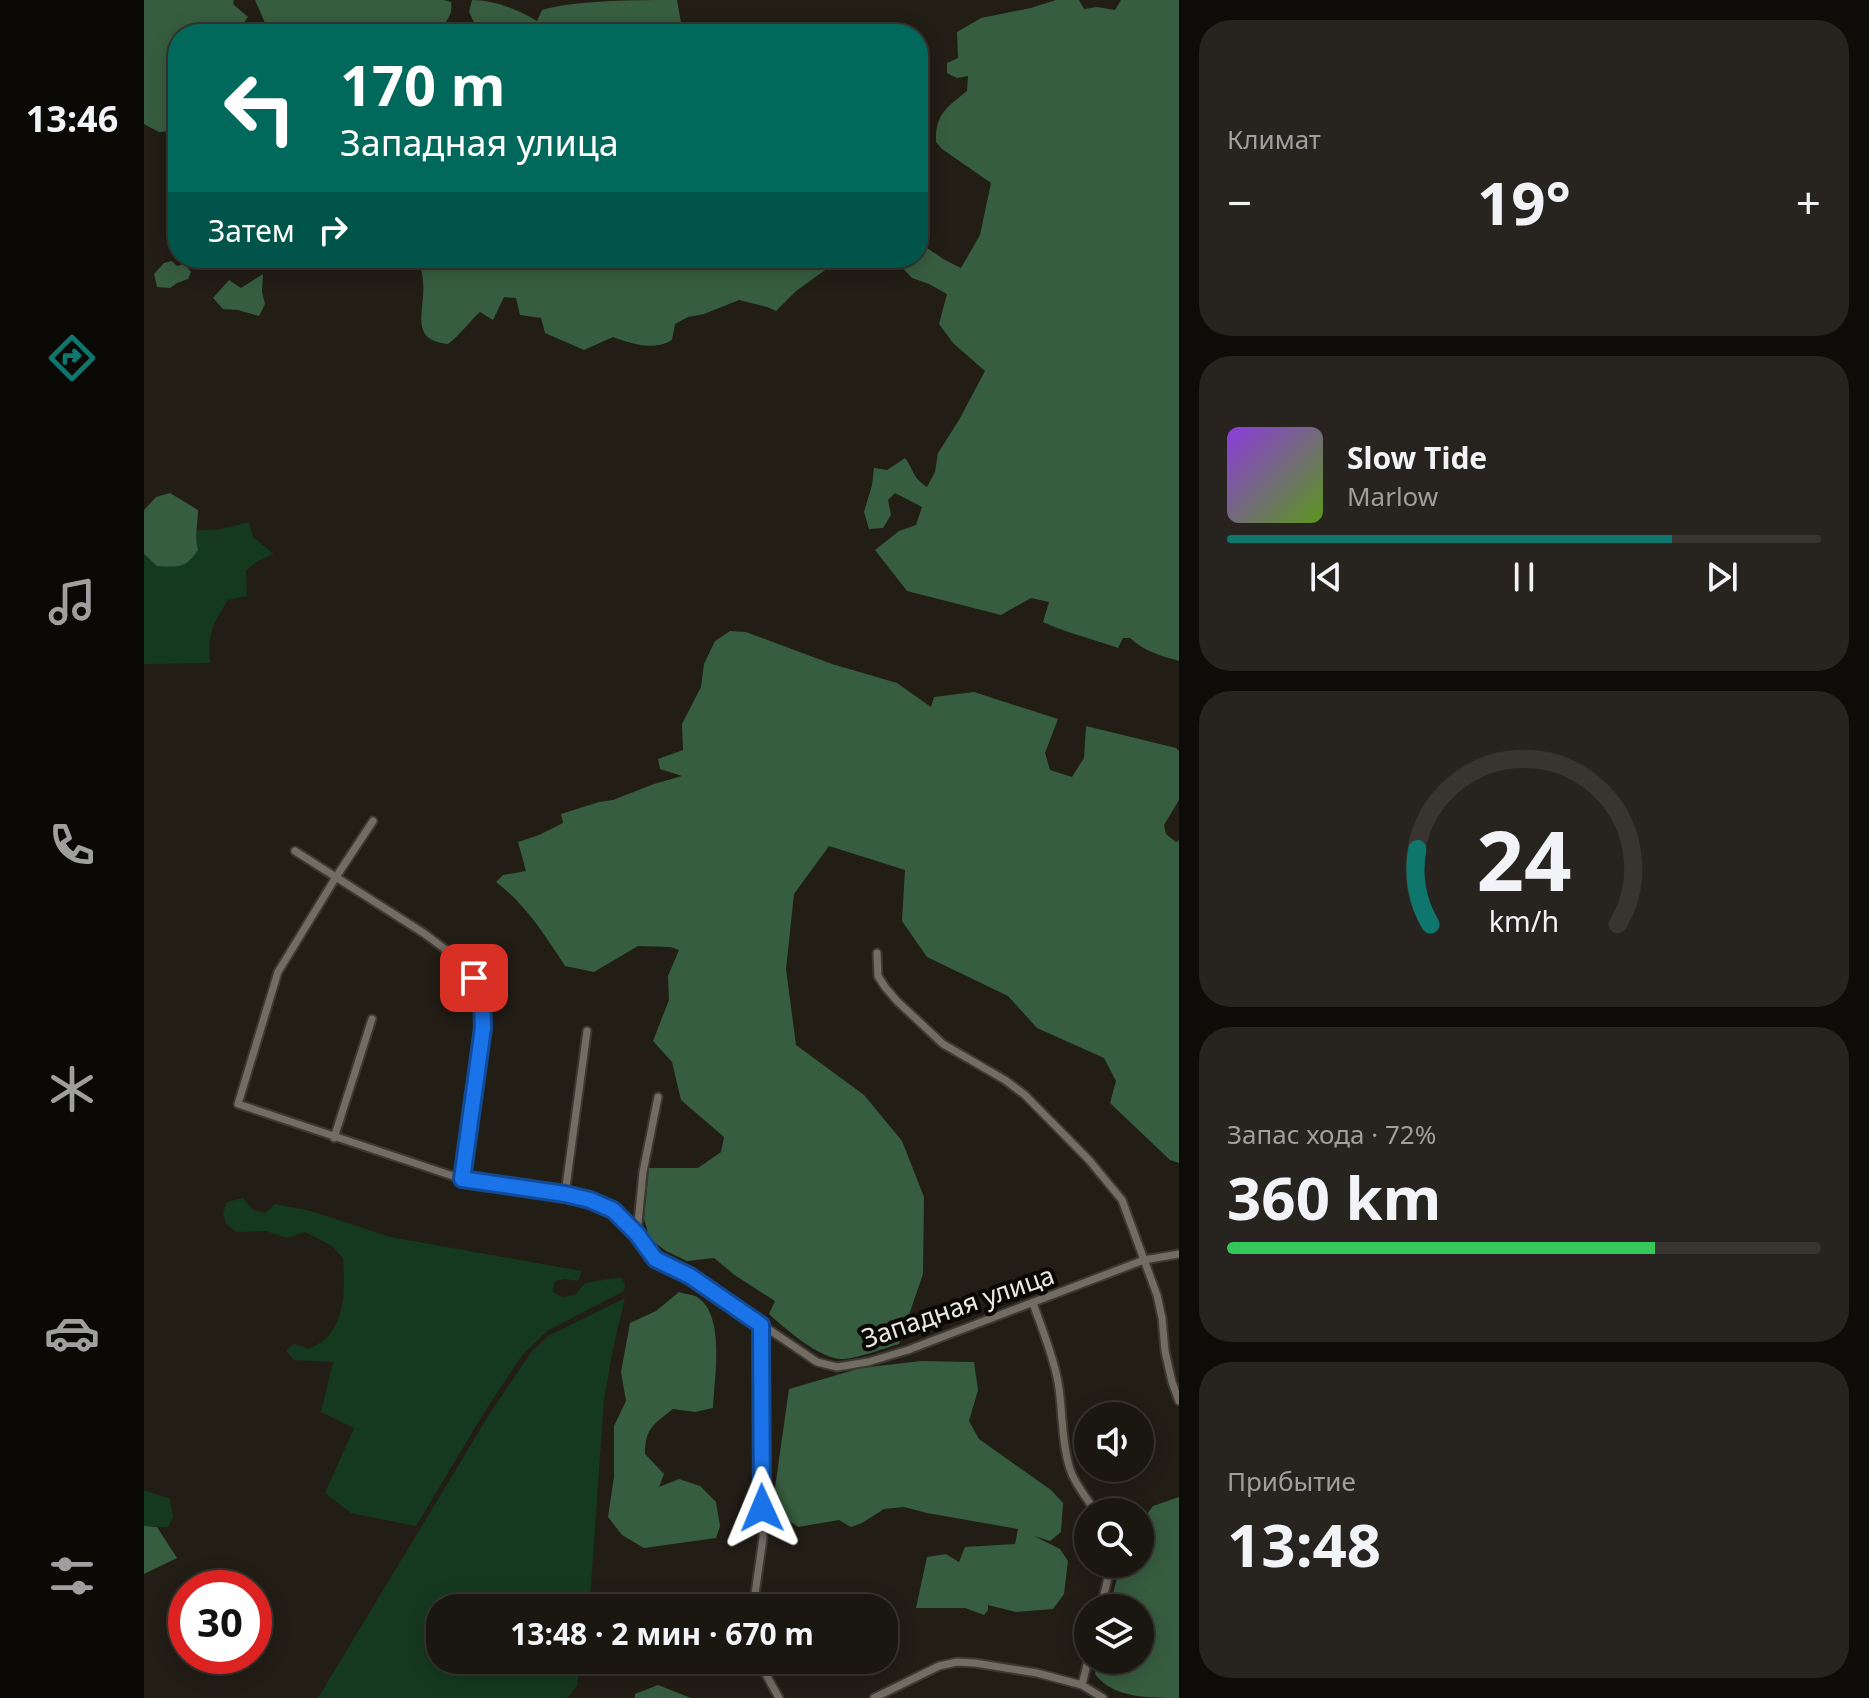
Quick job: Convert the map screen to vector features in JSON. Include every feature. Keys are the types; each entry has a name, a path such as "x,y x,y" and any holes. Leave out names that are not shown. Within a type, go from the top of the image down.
{"street":[{"path":"336,877 373,821"},
{"path":"295,851 425,934 462,962 474,978 482,1000 483,1028 462,1179"},
{"name":"Западная улица","path":"336,877 278,972 238,1104 462,1179 565,1194 613,1210 637,1234 655,1259 690,1276 817,1362 837,1367 908,1350 1144,1260 1179,1254"},
{"path":"877,953 880,980 897,1001 936,1039 1025,1095 1116,1191 1128,1212 1160,1307 1165,1351 1179,1401"},
{"path":"334,1138 372,1019"},
{"path":"565,1194 587,1031"},
{"path":"637,1234 643,1172 658,1097"},
{"path":"1033,1303 1058,1381 1071,1471 1086,1498"},
{"path":"755,1594 763,1538 761,1325"},
{"path":"874,1698 939,1666 957,1662 1037,1673 1082,1685 1103,1698"},
{"path":"766,1674 779,1698"},
{"path":"1082,1685 1085,1674"}],"green space":[{"path":"144,0 234,0 233,4 248,17 243,24 168,24 168,132 159,132 144,124"},
{"path":"255,0 444,0 451,2 452,7 444,24 265,23"},
{"path":"472,0 489,2 506,6 537,21 542,10 572,4 677,0 681,24 475,24 469,12"},
{"path":"1056,0 1079,0 1084,9 1097,7 1115,10 1121,0 1179,0 1179,661 1147,650 1130,638 1123,638 1118,648 1043,622 1049,602 1031,598 1001,615 907,591 875,550 899,531 916,525 922,507 895,493 888,500 891,515 883,528 869,529 864,512 874,468 887,470 905,458 916,477 927,487 935,472 938,453 985,371 953,343 939,324 947,294 912,278 902,268 928,268 928,249 961,268 980,235 991,183 936,142 940,118 967,91 968,76 957,78 947,73 947,63 958,58 957,32 981,18"},
{"path":"168,262 168,268 188,268 191,272 188,279 170,288 157,287 154,274"},
{"path":"420,268 828,268 796,291 776,311 739,300 675,324 672,340 665,343 643,345 613,337 584,350 545,333 541,318 520,315 516,298 504,297 493,320 480,312 448,344 437,342 430,339 422,328"},
{"path":"263,274 265,304 259,316 223,309 213,298 229,280 241,288"},
{"path":"170,493 198,510 198,550 181,566 157,566 144,554 144,510 156,497"},
{"path":"249,522 253,537 274,554 246,570 247,596 228,600 211,636 210,663 144,664 144,554 157,566 196,543 198,529 218,530"},
{"path":"730,631 746,632 832,664 897,683 931,707 934,697 974,692 1058,719 1045,753 1050,770 1072,777 1084,758 1086,726 1179,751 1179,800 1164,825 1166,834 1176,842 1179,840 1179,1163 1170,1160 1110,1103 1116,1081 1104,1058 1037,1028 1008,996 927,957 902,921 905,870 829,846 794,894 786,969 796,1045 864,1095 902,1141 924,1197 923,1274 899,1344 844,1359 825,1354 785,1328 769,1314 775,1301 714,1258 687,1261 650,1239 644,1219 649,1168 698,1168 721,1152 724,1137 681,1100 672,1062 653,1041 669,1000 668,976 679,950 638,946 594,972 565,966 525,910 496,882 503,875 526,871 518,842 563,823 561,814 682,776 660,769 658,759 683,750 682,724 701,687 704,664 715,641"},
{"path":"243,1198 253,1210 265,1213 275,1204 311,1211 390,1237 582,1271 578,1281 555,1281 553,1292 562,1297 575,1295 585,1283 621,1277 625,1284 624,1291 547,1331 523,1354 416,1526 351,1513 325,1493 354,1428 321,1412 333,1362 294,1360 286,1351 294,1344 309,1349 326,1339 335,1326 343,1297 343,1258 332,1246 305,1232 287,1238 266,1231 237,1232 226,1224 223,1213 227,1202"},
{"path":"679,1292 697,1297 712,1318 716,1348 713,1408 695,1412 673,1409 652,1427 645,1454 664,1474 659,1487 679,1479 700,1486 716,1502 720,1526 716,1538 644,1548 622,1535 608,1517 614,1477 614,1426 626,1401 621,1372 630,1323 656,1311"},
{"path":"625,1298 604,1399 590,1594 426,1594 426,1674 579,1674 577,1686 567,1698 318,1698 490,1413 532,1351 548,1336"},
{"path":"921,1361 974,1362 978,1390 969,1421 979,1439 1051,1490 1063,1503 1061,1532 1050,1541 1034,1536 1060,1549 1068,1561 1064,1594 1053,1609 1016,1612 988,1605 984,1615 965,1608 916,1608 927,1557 946,1554 959,1562 965,1547 1015,1544 1018,1529 904,1507 884,1509 851,1527 839,1520 798,1527 772,1509 789,1389 861,1368"},
{"path":"144,1490 170,1499 173,1517 168,1527 144,1526"},
{"path":"1179,1497 1179,1698 1144,1697 1121,1692 1111,1688 1095,1674 1154,1674 1154,1594 1113,1594 1117,1578 1154,1578 1154,1506"},
{"path":"144,1526 157,1527 177,1558 144,1574"},
{"path":"658,1685 691,1698 635,1698 635,1694"}],"route":[{"path":"474,978 482,1000 483,1028 462,1179 565,1194 613,1210 627,1222 655,1259 690,1276 761,1325 762,1508"}]}
